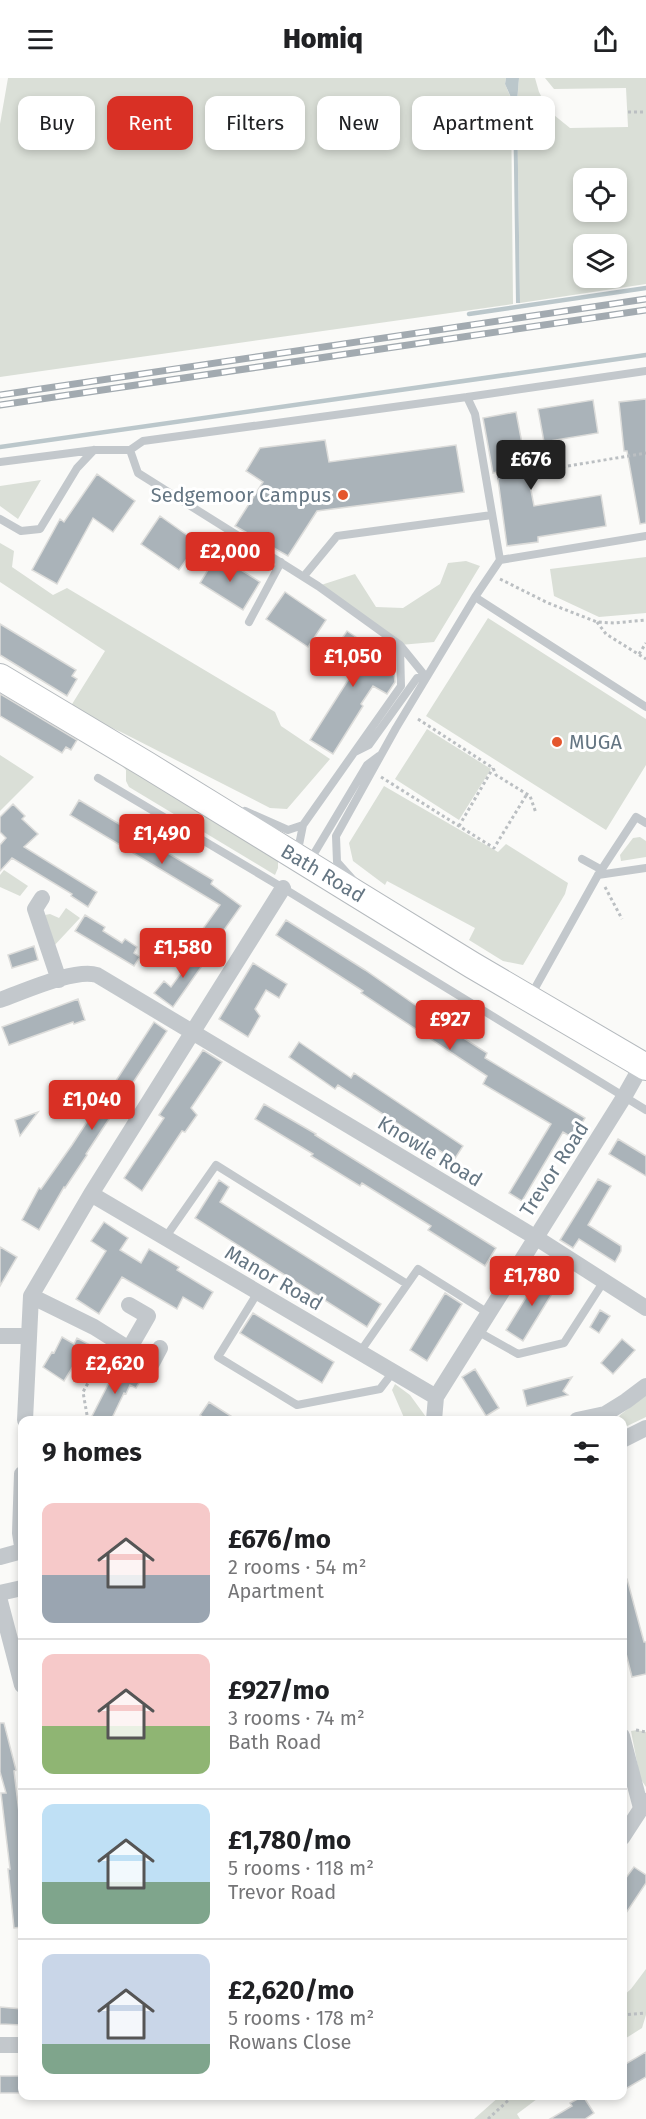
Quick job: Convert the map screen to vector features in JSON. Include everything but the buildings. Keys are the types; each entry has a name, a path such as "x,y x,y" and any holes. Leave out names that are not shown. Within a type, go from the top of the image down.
{"main road":[{"name":"Bath Road","path":"0,677 164,769 306,862 644,1066"}],"street":[{"path":"25,1416 32,1296 91,1194 191,1031 283,888"},
{"path":"42,898 35,909 58,980"},
{"name":"Knowle Road","path":"0,1000 83,973 97,975 535,1237 646,1308"},
{"name":"Trevor Road","path":"434,1416 436,1397 644,1066"},
{"name":"Manor Road","path":"91,1194 436,1397"},
{"path":"32,1296 99,1330 152,1362"},
{"path":"129,1305 148,1316 129,1349"},
{"path":"0,1336 28,1336"},
{"path":"607,1416 646,1386"},
{"path":"627,1438 646,1428"},
{"path":"0,1557 18,1552"},
{"path":"0,1593 18,1589"},
{"path":"0,1600 18,1670"},
{"path":"627,1752 644,1805 627,1831"},
{"path":"0,2045 18,2045"}],"lane":[{"path":"0,462 94,450 130,450 142,441 646,371"},
{"path":"467,397 475,414 500,560"},
{"path":"0,519 21,531 40,529 77,468 94,450"},
{"path":"130,450 138,473 304,576 400,645 426,677"},
{"path":"304,576 338,536 492,515"},
{"path":"376,905 337,862 336,836 426,677 500,560 646,536"},
{"path":"249,622 281,562"},
{"path":"475,597 646,707"},
{"path":"381,754 367,765 306,862 298,850 303,825 401,686 400,645"},
{"path":"354,753 369,745 417,678 426,677"},
{"name":"Bath Road","path":"98,778 646,1110"},
{"path":"241,808 288,830 303,825"},
{"path":"529,998 600,872 636,817 646,823"},
{"path":"582,859 600,872 646,868"},
{"path":"165,1238 216,1165 407,1284"},
{"path":"360,1352 418,1269 488,1313"},
{"path":"477,1331 518,1354 564,1343 604,1281"},
{"path":"258,1292 218,1357 297,1405 380,1389 393,1372"}],"path":[{"path":"628,112 646,112"},
{"path":"486,480 646,453"},
{"path":"490,574 548,603 597,621 614,623 646,620"},
{"path":"597,621 606,633 646,659"},
{"path":"639,654 646,643"},
{"path":"418,719 493,768 496,775 530,796 536,813"},
{"path":"459,826 493,768"},
{"path":"381,777 494,848 527,794"},
{"path":"600,872 622,919"},
{"path":"87,1415 83,1392 93,1374 100,1352 99,1330"},
{"path":"627,2015 646,2013"},
{"path":"488,2119 509,2100"}],"shaded area":[{"path":"8,78 506,78 505,84 510,96 412,96 412,150 512,150 513,304 0,377 0,124"},
{"path":"506,78 519,78 518,96 510,96 505,84"},
{"path":"519,78 535,78 541,96 518,96"},
{"path":"545,78 646,78 646,284 627,287 627,234 573,234 573,288 619,288 520,303 518,150 555,150 555,116 570,128 628,127 626,88 554,89"},
{"path":"514,150 518,150 520,303 516,303"},
{"path":"41,480 18,519 0,506 0,486"},
{"path":"0,543 14,551 12,567 53,595 67,588 275,712 281,726 330,759 287,809 270,808 121,732 69,709 105,651 0,582"},
{"path":"646,557 646,613 599,617 554,596 550,569"},
{"path":"466,561 480,566 434,642 400,645 318,586 355,574 376,607 403,608 440,584 448,563"},
{"name":"MUGA","path":"488,618 646,719 646,765 606,830 426,716"},
{"path":"427,729 491,769 459,820 395,779"},
{"path":"0,755 34,777 0,811"},
{"path":"112,755 278,860 275,875 129,787 126,781 126,770"},
{"path":"384,786 498,852 506,844 568,883 565,894 523,965 503,961 469,940 475,928 387,881 385,885 353,861 349,843"},
{"path":"640,837 646,841 646,857 621,861 620,855 633,838"},
{"path":"4,870 28,886 20,896 0,887 0,875"},
{"path":"66,908 80,918 52,948 45,915 50,914 59,918"},
{"path":"395,1384 410,1395 425,1416 403,1416 392,1390"},
{"path":"646,1395 646,1417 627,1426 627,1416 620,1415"},
{"path":"631,1731 646,1732 646,1787 640,1778"},
{"path":"646,1969 646,2015 642,2028 627,2037 627,1992"},
{"path":"495,2100 536,2100 517,2114 520,2119 474,2119"}],"waterway":[{"path":"469,314 646,288"},
{"path":"0,447 646,355"}],"railway":[{"path":"0,395 646,299"},
{"path":"0,405 646,310"}],"place":[{"name":"Sedgemoor Campus","path":"343,495"},
{"name":"MUGA","path":"557,742"}]}
